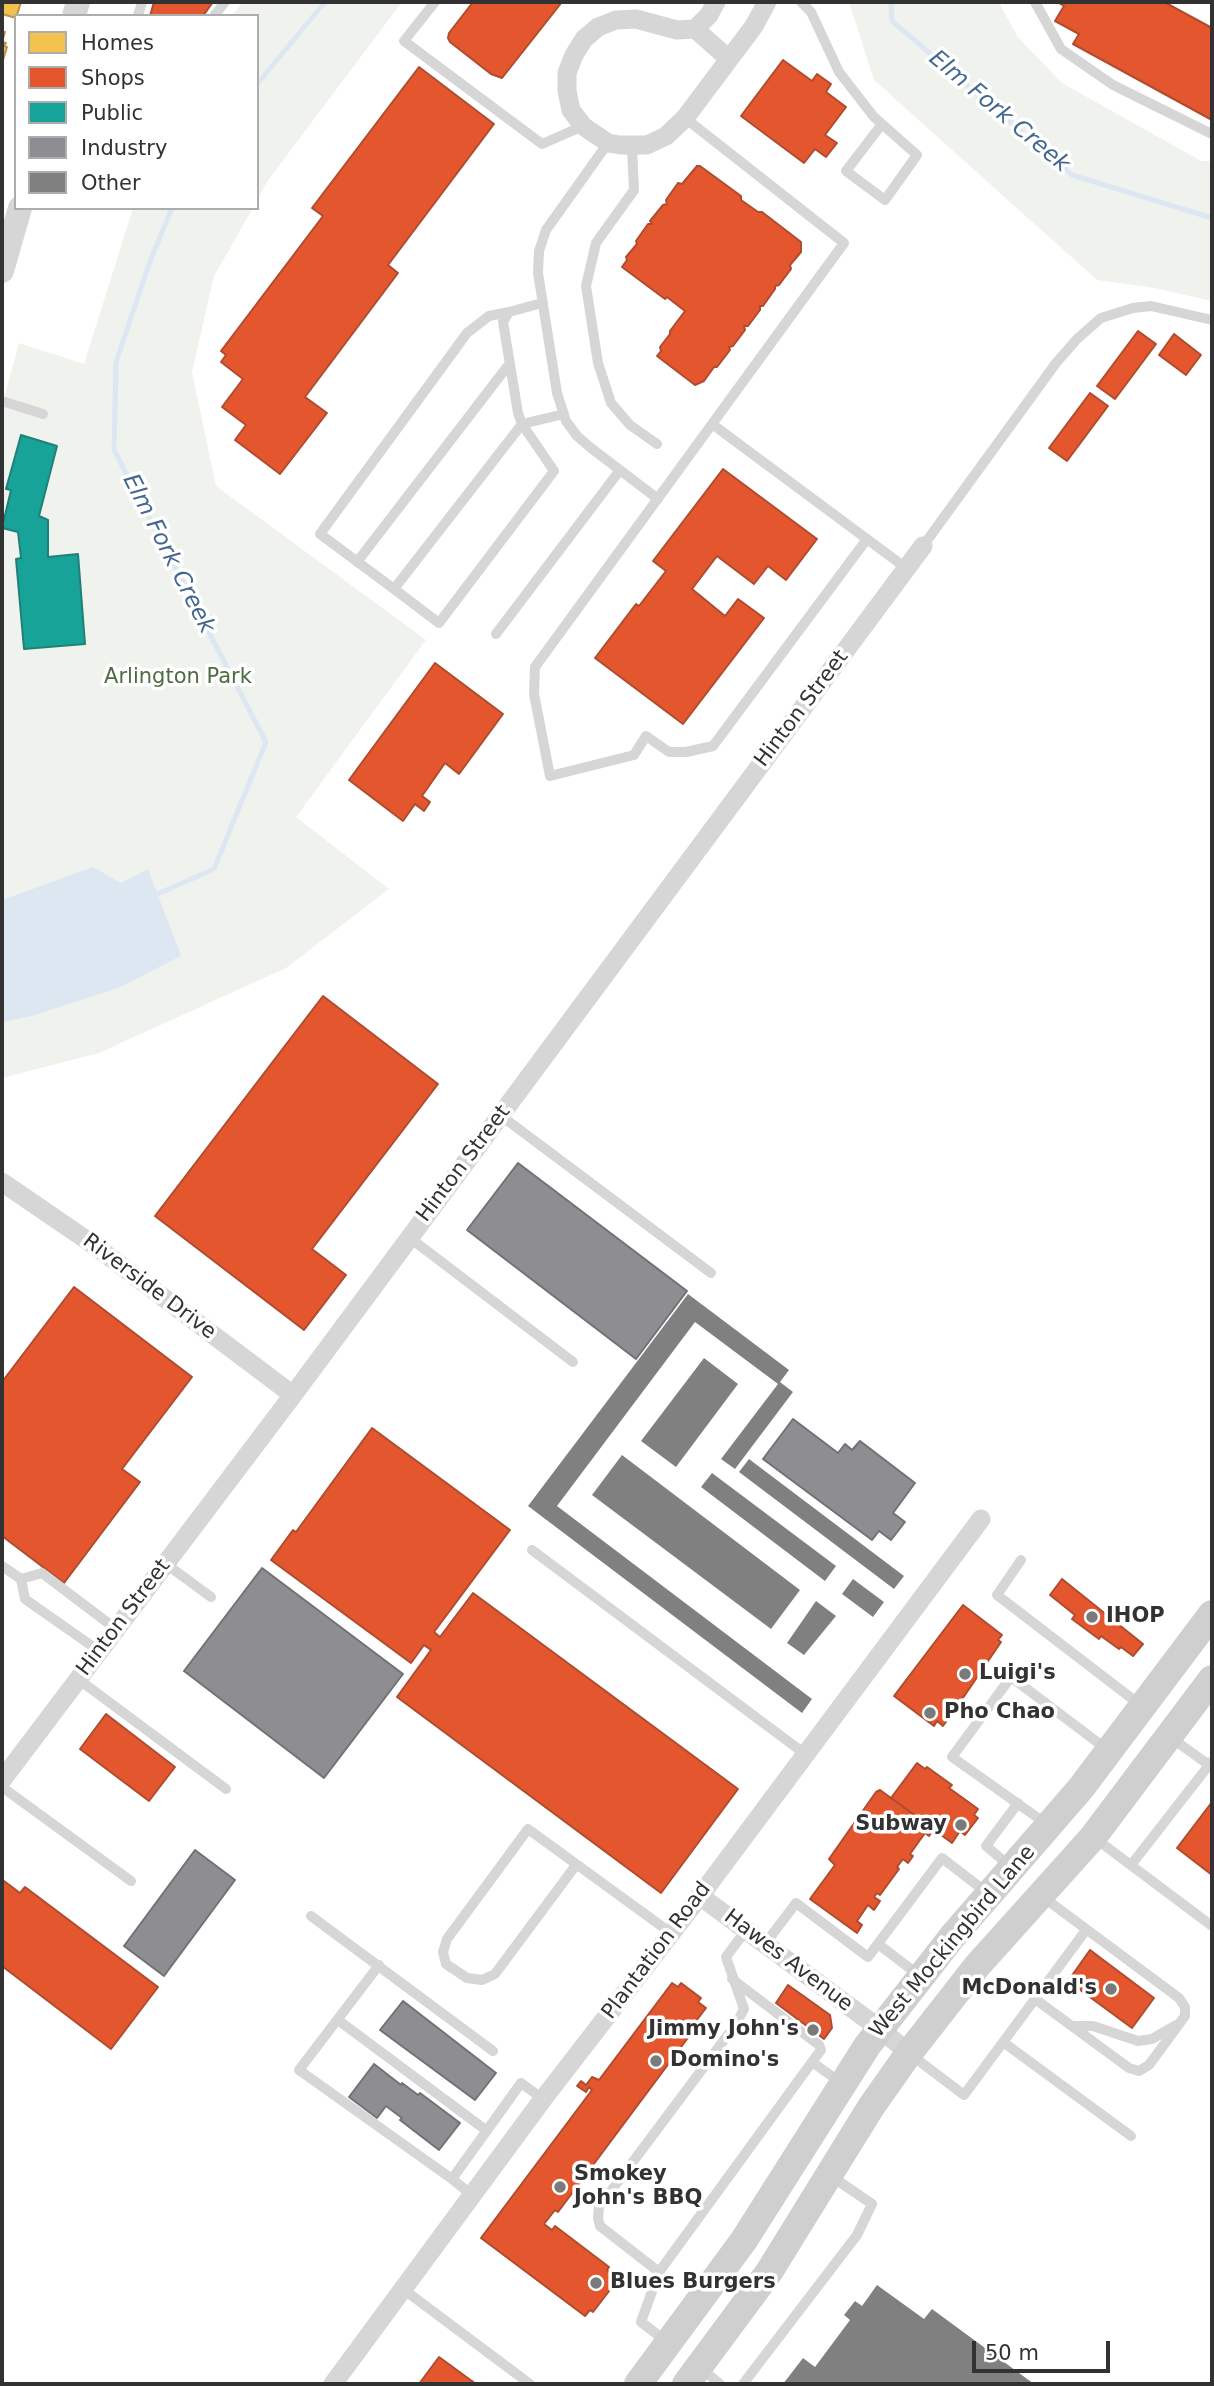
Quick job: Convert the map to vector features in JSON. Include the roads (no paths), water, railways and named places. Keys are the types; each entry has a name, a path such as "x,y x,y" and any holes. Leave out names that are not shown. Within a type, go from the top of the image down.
{"main road":[{"name":"West Mockingbird Lane","path":"638,2384 744,2240 842,2084 880,2029 1109,1751 1212,1614"},
{"name":"West Mockingbird Lane","path":"701,2378 830,2176 871,2106 909,2053 977,1966 1093,1837 1212,1679"},
{"path":"1140,1710 1170,1737"},
{"path":"668,2343 701,2378"}],"street":[{"path":"716,2 709,15 695,29 677,30 636,19 616,20 598,27 584,39 567,73 571,110 583,126 608,143 632,147 647,145 666,136 685,118 754,26 767,2"},
{"path":"695,29 729,59"},
{"path":"2,271 19,210"},
{"name":"Hinton Street","path":"2,1780 293,1395 923,546"},
{"name":"Riverside Drive","path":"2,1182 91,1243 293,1395"},
{"name":"Plantation Road","path":"333,2384 543,2099 700,1896 984,1515"},
{"name":"Hawes Avenue","path":"700,1896 909,2053"}],"lane":[{"path":"435,2 404,41 542,144 583,126"},
{"path":"801,2 811,12 839,72 882,124 917,155 885,200 846,171 882,124"},
{"path":"1035,2 1061,49 1113,85 1212,134"},
{"path":"685,118 844,243 536,667 534,694 550,776 634,755 646,736 669,752 686,752 713,746 867,539"},
{"path":"608,143 546,230 539,251 538,272 542,303 557,393 564,414 577,436 658,499"},
{"path":"632,147 634,190 596,243 586,286 598,363 611,403 630,425 657,444"},
{"path":"509,312 503,322 522,424 554,471 439,623 320,534 467,333 489,316 542,303"},
{"path":"923,546 1056,363 1077,339 1101,318 1133,308 1151,306 1212,320"},
{"path":"357,562 510,363"},
{"path":"2,401 43,414"},
{"path":"394,589 522,424 564,414"},
{"path":"712,424 906,568"},
{"path":"495,634 620,470"},
{"path":"500,1115 711,1273"},
{"path":"410,1238 573,1362"},
{"path":"532,1550 805,1754"},
{"path":"1021,1560 997,1595 1140,1710"},
{"path":"166,1564 211,1597"},
{"path":"2,1566 21,1579 25,1598 99,1651"},
{"path":"21,1579 42,1573 116,1629"},
{"path":"1049,1826 952,1757 1011,1677 1109,1751"},
{"path":"78,1679 226,1789"},
{"path":"1131,1865 1210,1763 1170,1737"},
{"path":"2,1787 131,1881"},
{"path":"1013,1868 986,1846 1018,1803"},
{"path":"576,1865 495,1974 482,1980 467,1978 446,1964 443,1952 447,1939 528,1829 671,1933"},
{"path":"1093,1837 1212,1926"},
{"path":"765,1944 796,1903 868,1957 942,1858 989,1895"},
{"path":"1035,1999 1129,2068 1139,2071 1149,2066 1185,2016 1185,2007 1179,1998 1042,1896"},
{"path":"311,1916 493,2051"},
{"path":"659,2272 600,2226 599,2207 736,2024 744,2009 726,1957 746,1930"},
{"path":"909,2053 964,2095 1086,1930"},
{"path":"878,1944 921,1976"},
{"path":"379,1965 299,2070 472,2195"},
{"path":"668,2343 642,2322 659,2272 821,2050 819,2045 732,1979"},
{"path":"338,2020 487,2131"},
{"path":"1072,2026 1093,2026 1138,2041 1152,2039 1181,2022"},
{"path":"1003,2042 1131,2136"},
{"path":"812,2062 842,2084"},
{"path":"452,2179 521,2083 543,2099"},
{"path":"743,2384 856,2235 872,2204 830,2176"},
{"path":"403,2289 530,2384"}],"waterway":[{"name":"Elm Fork Creek","path":"259,82 325,2"},
{"name":"Elm Fork Creek","path":"891,2 892,21 1072,175 1212,218"},
{"name":"Elm Fork Creek","path":"153,896 214,869 266,742 114,450 116,362 149,264 171,210"}],"place":[{"name":"IHOP","path":"1092,1617"},
{"name":"Luigi's","path":"965,1674"},
{"name":"Pho Chao","path":"930,1713"},
{"name":"Subway","path":"961,1825"},
{"name":"McDonald's","path":"1111,1989"},
{"name":"Jimmy John's","path":"813,2030"},
{"name":"Domino's","path":"656,2061"},
{"name":"Smokey John's BBQ","path":"560,2187"},
{"name":"Blues Burgers","path":"596,2283"}],"park label":[{"name":"Arlington Park","path":"178,678"}]}
